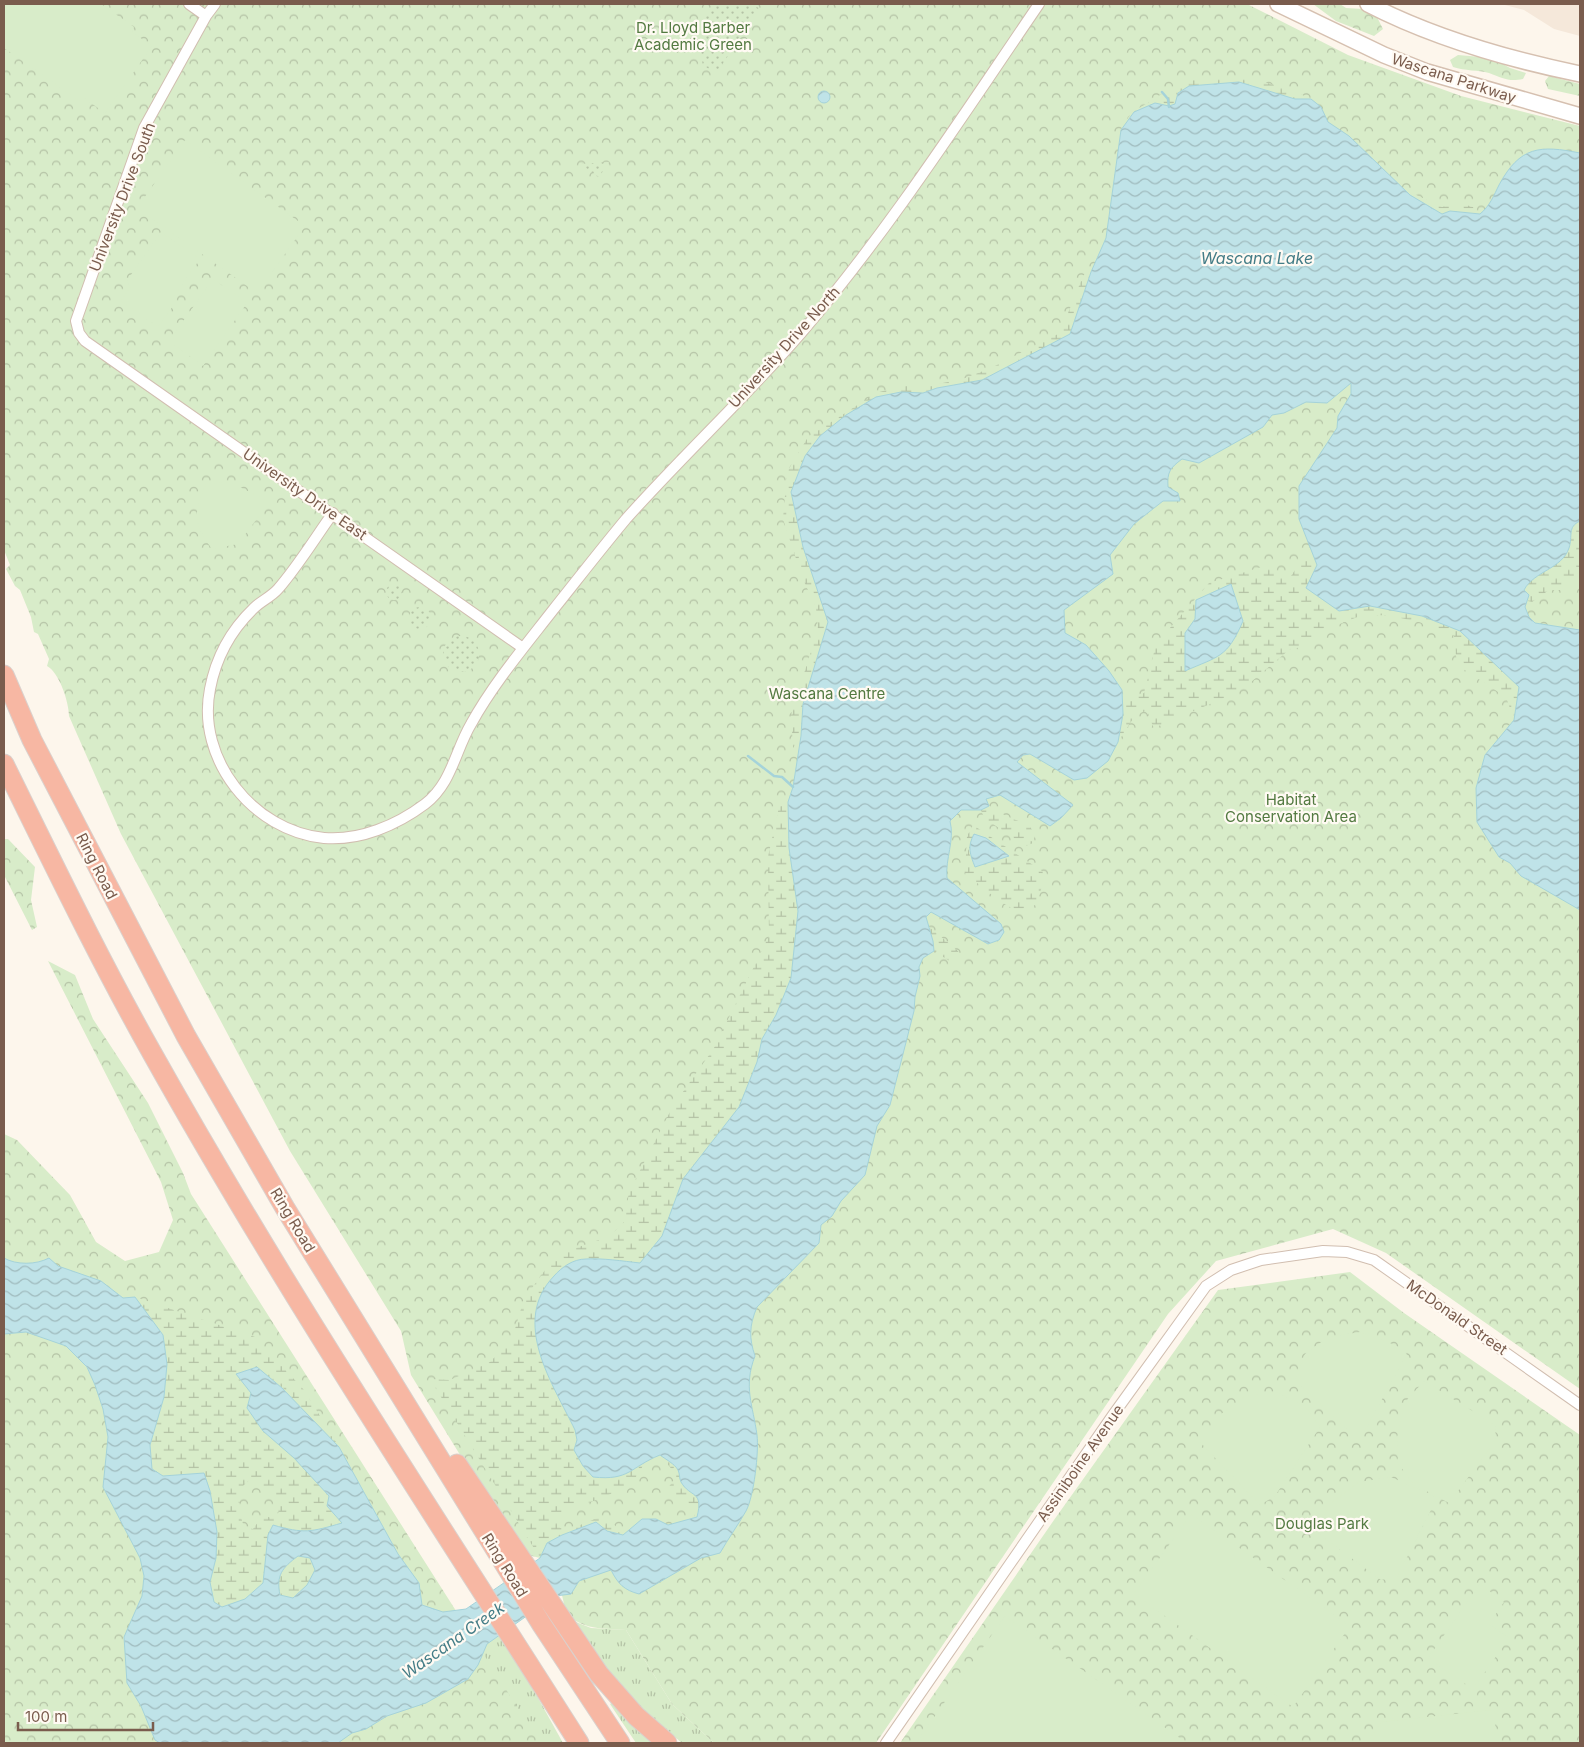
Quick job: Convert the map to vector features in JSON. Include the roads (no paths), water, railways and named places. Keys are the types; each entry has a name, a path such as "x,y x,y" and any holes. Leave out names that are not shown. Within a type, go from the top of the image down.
{"highway":[{"name":"Ring Road","path":"4,675 32,740 186,1036 285,1208 514,1564 542,1625 620,1743"},
{"path":"4,764 103,964 153,1055 280,1270 578,1743"},
{"path":"514,1564 555,1610 616,1695 667,1743"}],"main road":[{"name":"Wascana Parkway","path":"1278,4 1384,55 1427,72 1580,116"},
{"path":"1368,4 1454,40 1496,54 1580,74"}],"street":[{"path":"189,4 206,16"},
{"name":"University Drive South","path":"86,341 79,332 76,321 144,128 206,16 216,4"},
{"name":"University Drive North","path":"333,513 276,591 254,608 229,636 217,660 207,710 209,735 217,758 237,789 270,818 307,835 328,838 358,835 385,828 429,801 443,785 455,764 472,720 523,648 627,519 802,333 868,250 1039,4"},
{"name":"University Drive East","path":"86,341 523,648"},
{"name":"McDonald Street","path":"1323,1251 1360,1255 1387,1267 1580,1405"},
{"name":"Assiniboine Avenue","path":"886,1743 1113,1415 1206,1286 1231,1270 1261,1260 1323,1251"}],"water":[{"name":"Wascana Lake","path":"1239,82 1295,99 1311,99 1321,107 1328,122 1349,136 1410,195 1442,214 1450,211 1480,214 1489,204 1507,172 1515,162 1532,151 1553,149 1580,153 1580,521 1573,526 1569,548 1565,555 1554,566 1534,578 1524,590 1529,595 1525,607 1529,617 1535,623 1580,630 1580,910 1521,876 1510,863 1499,857 1477,822 1476,788 1485,755 1514,720 1519,687 1460,631 1422,616 1370,606 1339,611 1306,588 1317,565 1299,519 1299,486 1337,428 1338,416 1351,394 1351,383 1327,403 1306,402 1284,413 1272,415 1263,427 1199,463 1182,459 1170,471 1168,482 1168,487 1178,493 1180,501 1163,501 1134,524 1110,555 1113,574 1064,610 1065,633 1086,645 1109,671 1122,690 1123,714 1118,742 1108,761 1087,778 1074,780 1030,754 1023,755 1017,762 1073,805 1061,818 1050,826 1000,795 986,799 989,806 981,810 961,810 950,821 951,835 947,878 1001,924 1004,932 999,940 988,944 931,912 926,917 934,951 923,958 919,967 920,976 914,1011 890,1105 877,1126 865,1175 841,1201 832,1216 821,1225 819,1243 757,1307 754,1314 751,1332 755,1356 751,1367 749,1387 757,1435 755,1474 746,1511 720,1553 701,1558 639,1594 629,1591 622,1586 611,1570 579,1581 571,1594 555,1596 487,1644 478,1665 468,1679 426,1703 387,1716 366,1729 352,1733 338,1743 160,1743 155,1740 141,1706 127,1683 124,1637 142,1596 144,1576 140,1558 103,1487 108,1437 103,1409 87,1367 66,1346 26,1332 4,1334 4,1258 14,1262 26,1263 38,1262 49,1258 58,1266 101,1281 123,1298 135,1297 163,1335 167,1364 164,1397 150,1445 152,1469 163,1476 204,1473 210,1491 217,1532 216,1558 210,1582 214,1602 222,1607 245,1599 263,1583 268,1535 273,1525 293,1530 308,1531 342,1523 327,1506 329,1496 294,1458 263,1431 247,1408 251,1393 236,1374 257,1367 282,1388 339,1447 398,1554 419,1583 422,1605 443,1612 466,1609 540,1558 547,1543 596,1522 607,1531 623,1535 642,1519 656,1519 668,1525 697,1517 699,1502 697,1498 681,1482 677,1468 660,1455 623,1475 615,1477 593,1477 583,1466 574,1450 577,1440 575,1430 556,1393 540,1353 536,1333 536,1313 541,1294 554,1276 568,1264 581,1259 640,1263 662,1236 683,1179 739,1107 757,1062 762,1039 776,1015 791,978 798,911 789,848 788,802 793,787 801,736 803,704 828,622 803,547 791,492 805,456 820,436 846,415 876,397 901,392 923,393 937,388 982,380 1070,334 1091,272 1106,238 1121,130 1134,112 1155,103 1169,106 1175,104 1178,93 1189,86","holes":["298,1556 310,1558 315,1570 307,1585 293,1598 280,1595 279,1582 284,1568"]},
{"path":"822,91 826,91 830,97 826,103 822,103 818,99 818,95"},
{"path":"1231,584 1243,621 1237,633 1227,649 1221,654 1185,671 1185,633 1195,619 1196,600"},
{"path":"974,834 986,838 1009,856 975,867 970,850"}],"waterway":[{"path":"1162,92 1168,99 1169,107"},
{"path":"748,756 774,776 782,777 793,787"}],"park label":[{"name":"Dr. Lloyd Barber Academic Green","path":"693,36"},
{"name":"Wascana Centre","path":"827,693"},
{"name":"Habitat Conservation Area","path":"1291,808"},
{"name":"Douglas Park","path":"1322,1523"}],"water label":[{"name":"Wascana Creek","path":"453,1640"}]}
